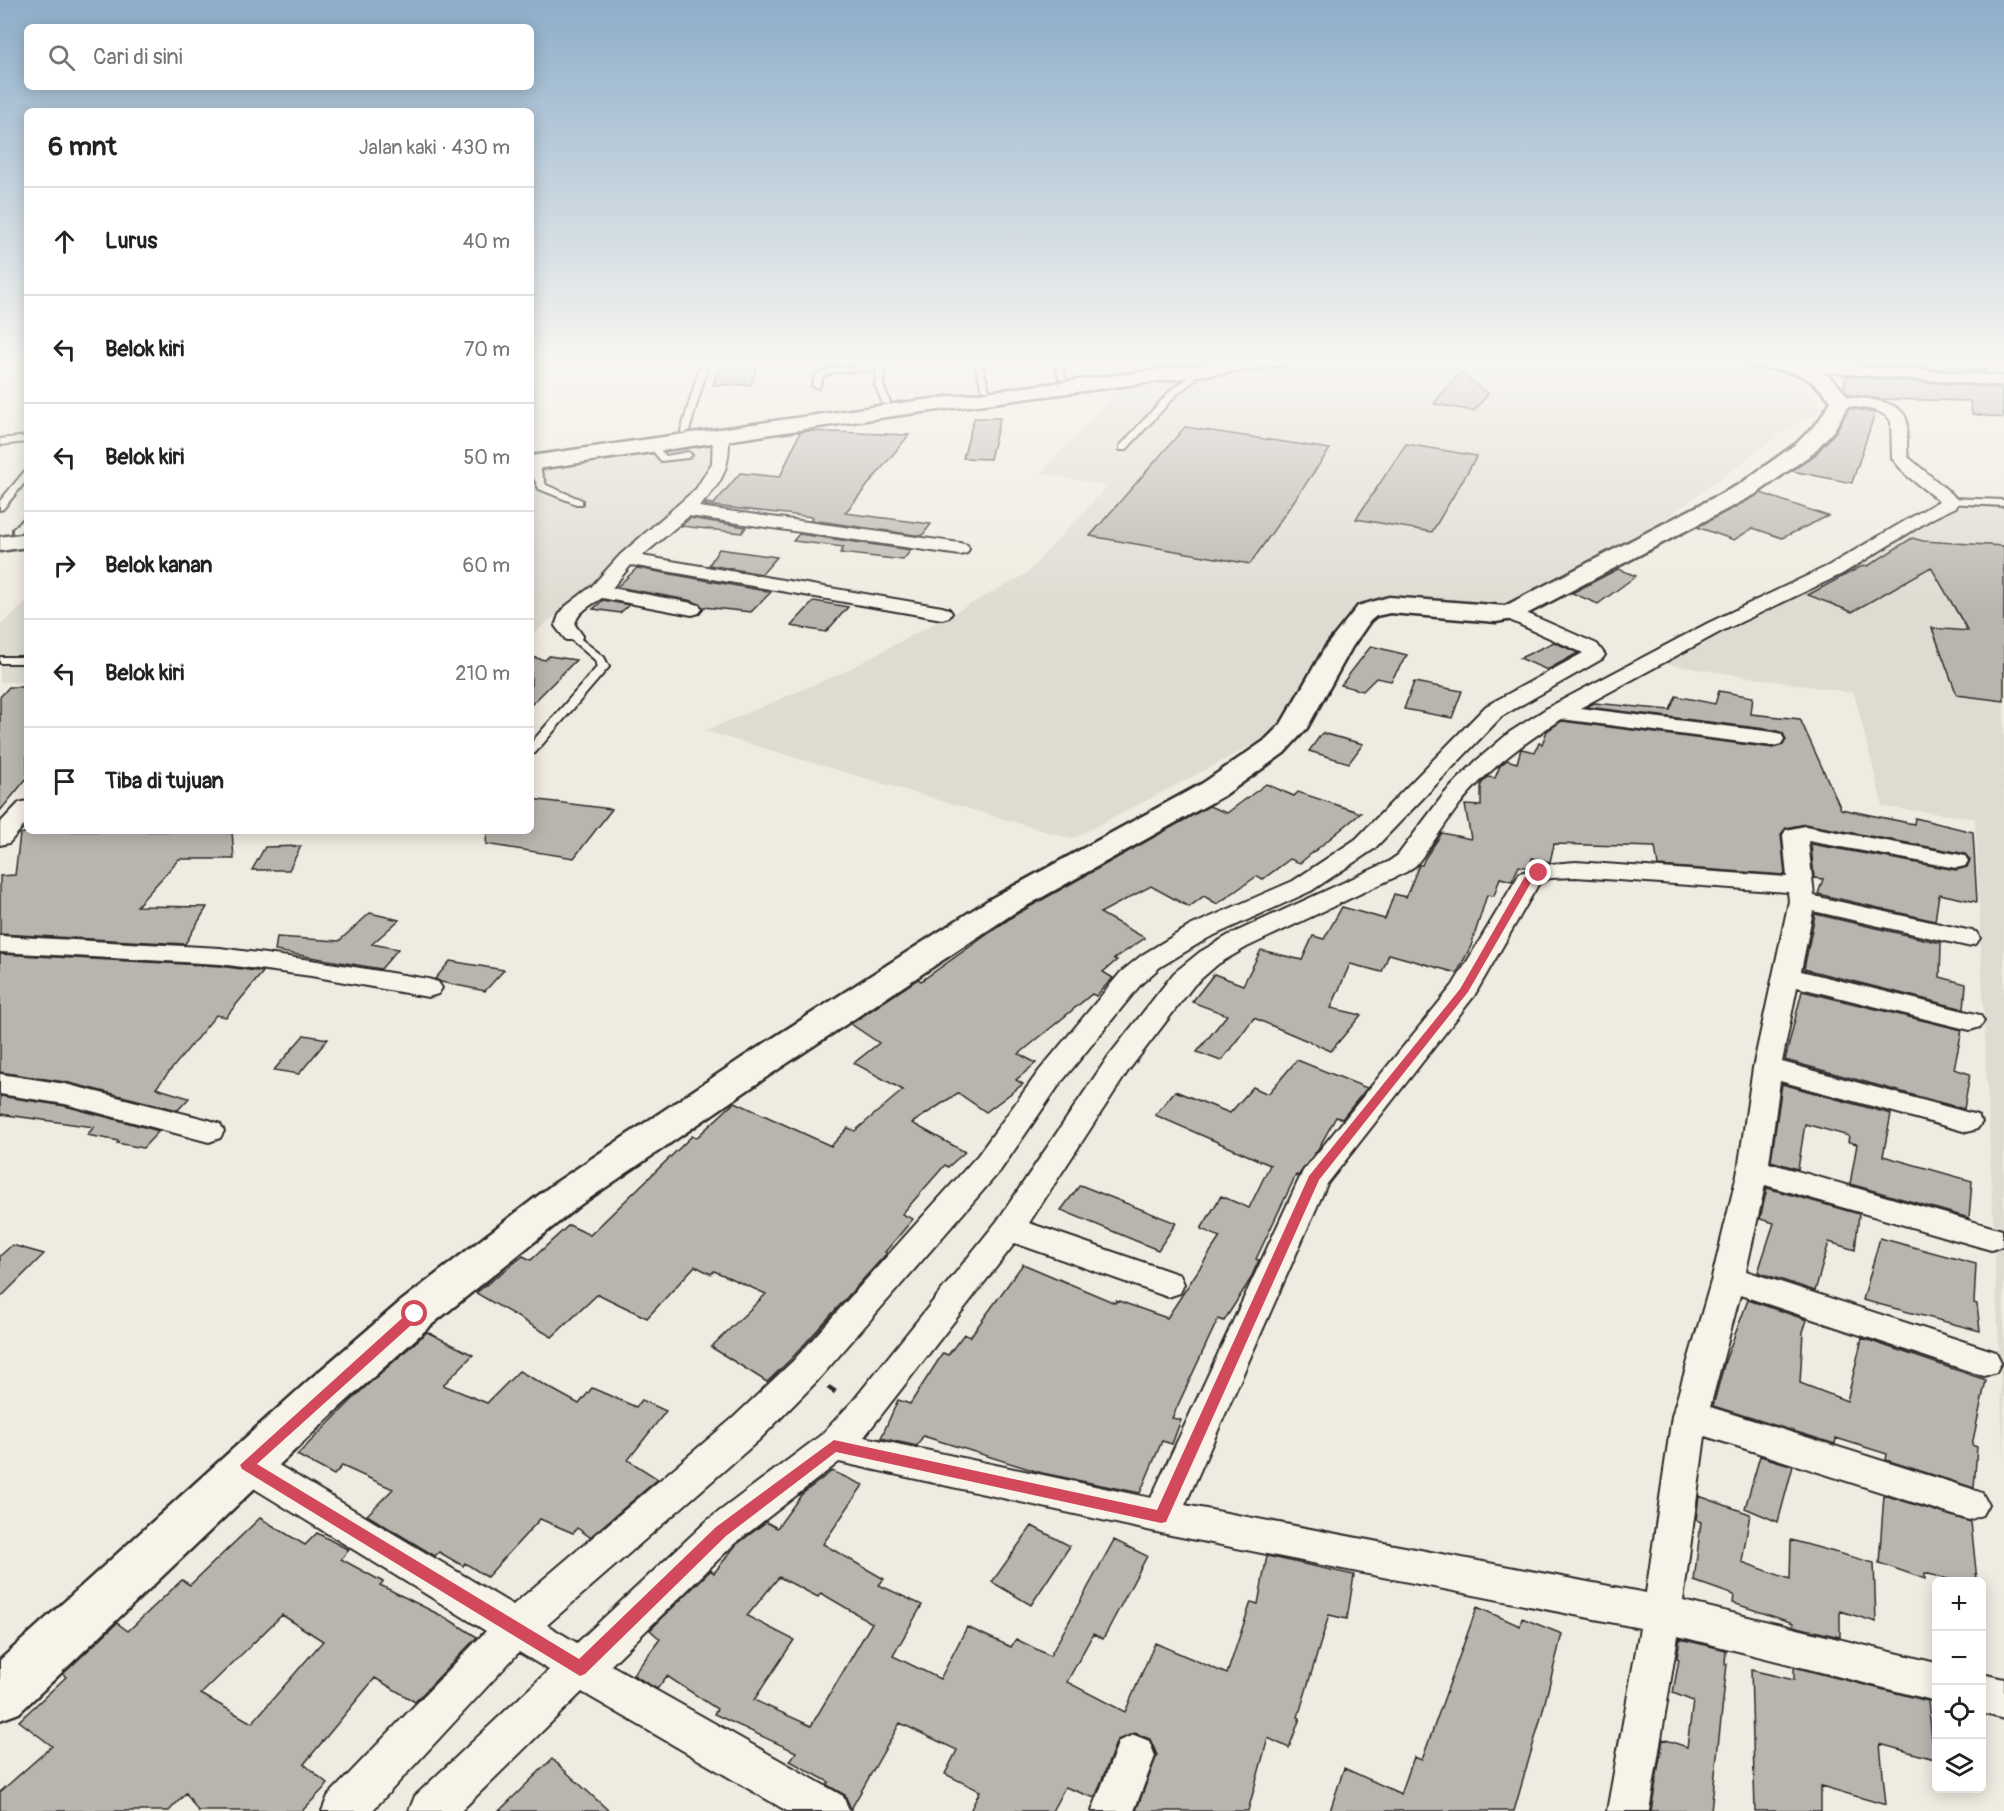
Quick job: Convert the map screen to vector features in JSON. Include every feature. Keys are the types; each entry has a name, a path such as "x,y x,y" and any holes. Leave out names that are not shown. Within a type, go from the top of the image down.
{"main road":[{"path":"534,459 618,444"},
{"path":"534,459 662,444"},
{"path":"0,1695 247,1465 415,1314 566,1195 758,1065 1002,906 1214,789 1274,747 1293,728 1339,646 1360,616 1367,611 1389,605 1488,614 1510,613 1712,509 1766,478 1808,444"}],"street":[{"path":"573,636 565,626 568,614 598,591 627,559 683,510 708,484 722,456 721,444"},
{"path":"430,1811 573,1664 721,1532 834,1446 865,1411 1009,1228 1118,1064 1184,979 1209,958 1238,940 1397,867 1407,860 1452,799 1484,766 1518,737 1557,712 1715,627 1835,570 1927,514 1950,503 1900,458 1898,444"},
{"path":"683,510 960,549"},
{"path":"627,559 942,613"},
{"path":"598,591 692,609"},
{"path":"343,1811 519,1631 746,1429 805,1371 989,1163 1049,1078 1138,972 1151,961 1199,932 1302,886 1365,844 1494,711 1595,655 1590,648 1510,613"},
{"path":"1557,712 1773,739"},
{"path":"0,838 24,811"},
{"path":"1628,1811 1662,1614 1690,1416 1728,1278 1753,1170 1767,1068 1801,893 1795,835 1798,833 1956,861"},
{"path":"1161,1517 1314,1179 1464,990 1529,878 1539,873 1591,871 1676,875 1801,893 1967,938"},
{"path":"0,944 219,957 311,968 428,988"},
{"path":"1786,976 1970,1022"},
{"path":"1767,1068 1967,1122"},
{"path":"0,1084 65,1094 209,1131"},
{"path":"1753,1170 1991,1238"},
{"path":"1009,1228 1168,1284"},
{"path":"1728,1278 1984,1362"},
{"path":"1690,1416 1969,1504"},
{"path":"834,1446 1161,1517 1662,1614 1932,1681"},
{"path":"247,1465 573,1664 828,1811"},
{"path":"1986,1695 2004,1699"},
{"path":"1113,1811 1134,1756"}],"lane":[{"path":"1123,448 1127,444"},
{"path":"652,445 664,459 688,454"},
{"path":"534,463 542,487 579,502"},
{"path":"0,507 24,478"},
{"path":"1944,496 2004,503"},
{"path":"534,747 603,667 600,659 573,636"},
{"path":"0,660 24,660"}],"path":[{"path":"824,1385 849,1401"}],"shaded area":[{"path":"694,444 723,444 723,473 534,633 534,469"},
{"path":"1068,444 1767,444 1663,521 1481,615 1364,600 1276,733 1072,839 705,731 842,673 1026,574 1107,486 1040,473"},
{"path":"2004,503 2004,1463 1975,818 1883,807 1854,693 1659,663 1881,533 1961,506"},
{"path":"24,605 24,682 0,682 0,625"}],"building":[{"path":"795,444 902,444 845,513 931,524 922,536 811,520 813,517 704,505 714,504 740,473 780,477"},
{"path":"967,444 994,444 990,459 963,458"},
{"path":"1171,444 1294,444 1330,449 1250,564 1090,536"},
{"path":"1406,444 1477,456 1432,532 1356,519"},
{"path":"1825,444 1865,444 1852,483 1792,471 1815,455"},
{"path":"1761,493 1828,516 1782,538 1753,528 1734,540 1697,527"},
{"path":"690,518 746,527 742,533 681,526"},
{"path":"799,534 911,550 903,560 840,553 844,547 793,541"},
{"path":"1912,538 1923,541 2004,546 2004,701 1957,695 1932,628 1968,631 1931,567 1852,612 1808,595 1864,565 1868,566"},
{"path":"719,549 777,557 762,574 709,565"},
{"path":"637,568 771,592 751,612 703,607 693,601 617,587"},
{"path":"1618,569 1636,576 1598,604 1572,593"},
{"path":"603,600 629,605 620,613 593,609"},
{"path":"814,601 848,607 826,632 791,626"},
{"path":"1554,642 1578,653 1547,670 1520,658"},
{"path":"1371,646 1407,655 1391,681 1376,678 1363,691 1341,685"},
{"path":"549,656 576,660 534,702 534,658 545,660"},
{"path":"1414,682 1462,691 1452,718 1404,709"},
{"path":"9,687 24,687 24,782 0,811 0,697"},
{"path":"1719,691 1753,697 1751,714 1800,719 1841,809 1914,824 1915,818 1973,832 1977,902 1939,894 1935,921 1818,894 1823,879 1814,878 1811,844 1956,870 1967,867 1970,860 1965,854 1956,852 1805,824 1786,828 1781,834 1785,875 1658,866 1655,847 1554,844 1550,862 1532,858 1530,868 1519,866 1512,881 1500,878 1494,896 1487,895 1471,946 1457,973 1389,954 1382,972 1350,964 1331,1008 1361,1015 1331,1051 1254,1018 1221,1061 1197,1052 1227,1015 1192,1002 1214,974 1243,985 1261,950 1302,960 1313,936 1324,939 1342,907 1385,919 1394,894 1406,897 1419,865 1422,865 1442,833 1471,839 1465,805 1481,806 1481,784 1488,777 1495,778 1500,766 1507,760 1517,763 1521,749 1535,752 1539,743 1542,744 1547,731 1562,721 1773,748 1783,745 1786,740 1783,733 1774,730 1587,707 1594,703 1670,710 1676,696 1715,704"},
{"path":"1322,733 1363,744 1349,763 1309,751"},
{"path":"1266,784 1294,796 1298,792 1361,813 1300,863 1290,859 1263,879 1257,876 1217,904 1204,896 1189,907 1151,886 1100,913 1145,938 1114,959 1117,960 1103,972 1113,978 1096,996 1092,994 1019,1054 1036,1063 1016,1080 1023,1084 986,1112 958,1093 912,1123 965,1152 948,1167 945,1165 902,1214 913,1219 885,1252 887,1253 791,1359 767,1382 711,1347 766,1294 714,1271 711,1274 695,1266 647,1318 598,1294 552,1337 476,1293 523,1256 531,1260 569,1225 590,1235 692,1136 696,1138 735,1102 831,1146 848,1128 855,1131 903,1090 854,1063 879,1043 851,1024 918,979 921,981 1015,915 1209,806 1227,813"},
{"path":"534,799 612,809 574,858 486,844 487,834 534,834"},
{"path":"20,834 232,834 234,859 179,859 137,906 207,907 185,944 0,934 0,876 15,875"},
{"path":"301,846 289,870 252,870 265,847"},
{"path":"370,913 399,920 372,944 398,949 381,969 275,951 277,937 339,941"},
{"path":"1815,914 1941,943 1940,977 1966,984 1964,1009 1804,969"},
{"path":"0,954 220,966 263,972 226,1017 216,1015 156,1088 189,1098 178,1110 65,1082 0,1072"},
{"path":"450,961 504,970 485,991 435,979"},
{"path":"1802,991 1962,1030 1954,1069 1970,1074 1964,1109 1785,1060"},
{"path":"304,1035 328,1039 299,1074 274,1070"},
{"path":"1297,1060 1367,1088 1342,1119 1336,1117 1318,1149 1298,1176 1296,1175 1256,1259 1259,1260 1250,1280 1224,1321 1218,1319 1172,1418 1181,1420 1172,1444 1162,1441 1140,1493 1042,1473 923,1436 917,1446 881,1438 898,1400 910,1404 943,1353 948,1355 964,1334 970,1337 1023,1264 1115,1303 1116,1300 1167,1318 1220,1237 1201,1229 1221,1196 1249,1208 1270,1165 1155,1115 1175,1091 1230,1113 1253,1087 1268,1094"},
{"path":"1782,1084 1891,1114 1883,1156 1972,1181 1969,1218 1850,1184 1857,1144 1848,1142 1849,1136 1805,1124 1798,1169 1771,1161"},
{"path":"0,1096 65,1106 159,1131 143,1148 117,1143 119,1141 87,1135 94,1127 0,1114"},
{"path":"1080,1185 1176,1223 1158,1250 1061,1210"},
{"path":"1767,1188 1859,1214 1855,1250 1829,1242 1815,1291 1758,1272 1774,1223 1760,1219"},
{"path":"1880,1238 1976,1264 1974,1303 1977,1304 1980,1331 1863,1300"},
{"path":"12,1245 44,1254 0,1298 0,1256"},
{"path":"1748,1300 1807,1320 1803,1332 1800,1383 1847,1401 1862,1338 1986,1380 1972,1445 1977,1447 1974,1488 1886,1460 1887,1454 1836,1438 1835,1444 1713,1406 1725,1361"},
{"path":"427,1332 473,1355 443,1385 487,1403 519,1371 579,1404 592,1388 636,1407 642,1400 666,1411 628,1460 658,1479 590,1537 577,1528 573,1533 540,1519 487,1577 465,1563 463,1566 439,1552 435,1556 367,1515 393,1489 342,1466 334,1475 297,1455 362,1390"},
{"path":"1760,1456 1793,1466 1778,1522 1745,1508"},
{"path":"832,1471 863,1485 823,1544 884,1579 879,1585 922,1605 893,1656 940,1679 967,1627 1011,1647 1016,1639 1050,1656 1114,1540 1147,1556 1103,1639 1093,1634 1067,1682 1125,1712 1155,1643 1227,1674 1251,1602 1258,1604 1267,1556 1354,1575 1347,1619 1329,1615 1298,1717 1300,1718 1289,1748 1268,1738 1248,1811 1136,1811 1157,1755 1150,1739 1135,1733 1117,1740 1095,1798 1065,1787 1052,1811 970,1811 980,1791 945,1774 957,1750 900,1723 851,1809 845,1795 827,1785 829,1782 790,1761 796,1752 714,1714 717,1709 667,1676 657,1689 633,1675 660,1639 650,1630 711,1570 714,1573 736,1545 766,1522 777,1528 802,1494","holes":["779,1577 818,1597 821,1593 872,1623 811,1726 754,1700 794,1640 747,1616"]},
{"path":"1884,1495 1971,1522 1977,1577 1940,1577 1925,1573 1925,1579 1879,1563"},
{"path":"1699,1496 1750,1514 1742,1562 1790,1579 1791,1540 1874,1563 1876,1622 1840,1611 1840,1637 1793,1626 1793,1623 1733,1603 1734,1595 1694,1581 1701,1522 1696,1520"},
{"path":"260,1518 305,1545 317,1533 349,1550 341,1559 383,1582 380,1585 448,1619 477,1637 415,1702 375,1678 304,1764 328,1784 302,1811 198,1811 186,1793 169,1811 0,1811 0,1792 52,1746 19,1721 66,1677 63,1674 117,1623 128,1631 182,1580 190,1585","holes":["282,1615 323,1641 252,1723 201,1694"]},
{"path":"1032,1526 1070,1546 1031,1605 992,1582"},
{"path":"1477,1607 1520,1626 1522,1618 1562,1634 1514,1811 1330,1811 1344,1768 1401,1794 1414,1757 1422,1760"},
{"path":"1680,1639 1726,1650 1725,1664 1727,1664 1711,1811 1651,1811 1663,1739 1687,1747 1693,1701 1673,1693"},
{"path":"1794,1667 1928,1701 1932,1758 1880,1744 1886,1805 1821,1786 1821,1811 1755,1811 1751,1670 1794,1680"},
{"path":"552,1759 609,1811 499,1811"}],"route":[{"path":"415,1314 325,1392 247,1465 580,1669 721,1532 834,1446 1161,1517 1314,1179 1464,990 1529,878 1539,873"}]}
